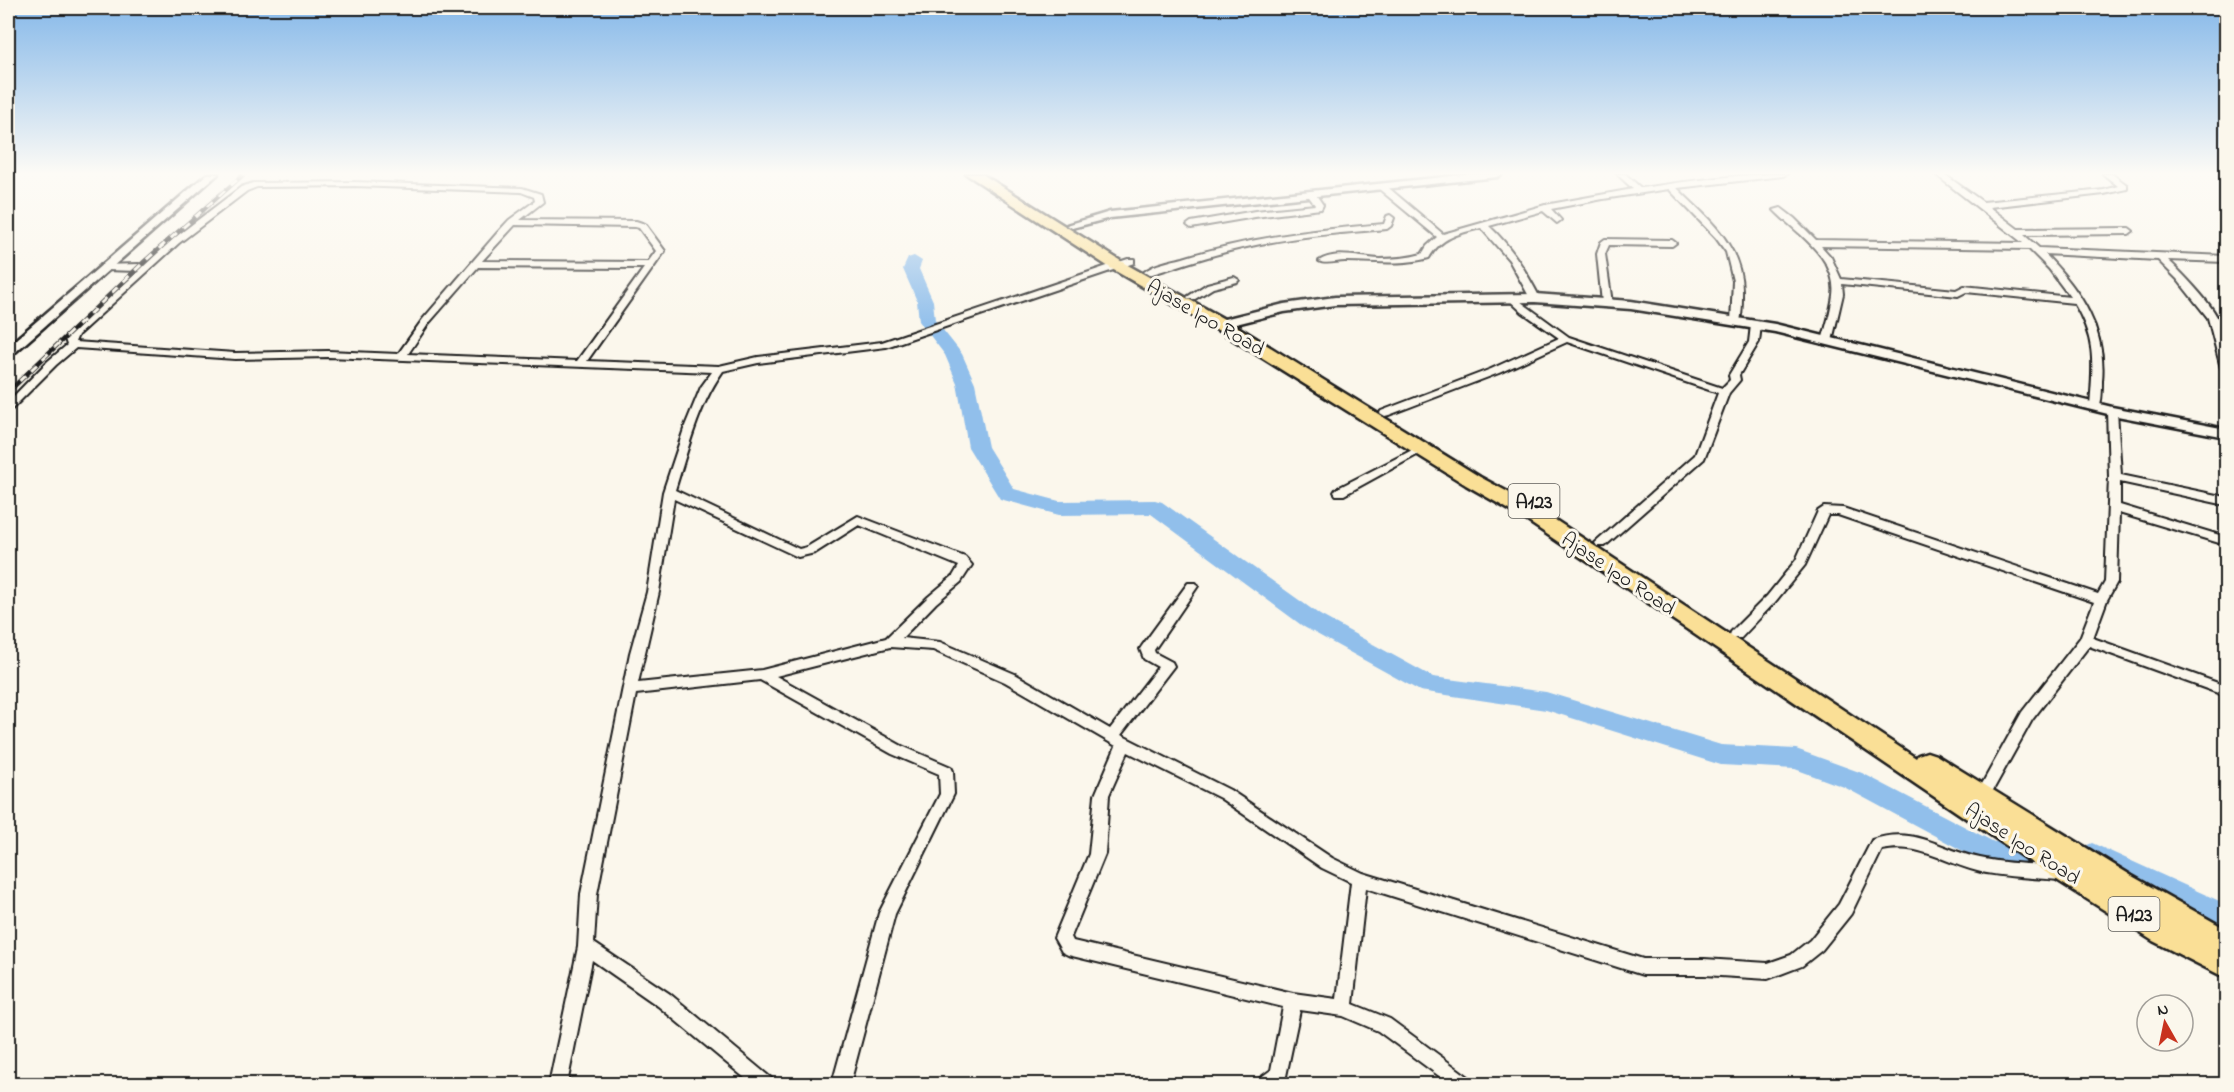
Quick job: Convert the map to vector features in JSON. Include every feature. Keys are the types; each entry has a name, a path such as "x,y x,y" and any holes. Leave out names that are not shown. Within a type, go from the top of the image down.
{"highway":[{"name":"Ajase Ipo Road","path":"1059,225 1385,413 1601,543 1679,604 1736,635 1982,797 2163,932 2226,965"},
{"name":"Ajase Ipo Road","path":"1072,225 1125,264 1149,272 1192,297 1229,324 1473,481 1527,510 1679,604 2007,832 2226,943"}],"street":[{"path":"8,352 153,225"},
{"path":"197,225 176,241 75,333 70,343 235,356 328,354 719,369 758,360 883,345 925,333 1125,264"},
{"path":"401,357 426,321 509,225"},
{"path":"581,362 661,251 639,225"},
{"path":"1149,272 1184,259 1258,244 1332,230 1387,225"},
{"path":"1428,225 1442,237"},
{"path":"1323,261 1350,258 1388,261 1417,259 1426,256 1428,250 1442,237 1483,225 1497,237 1520,266 1535,298"},
{"path":"1708,225 1731,252 1738,281 1736,322"},
{"path":"1795,225 1827,256 1837,281 1838,294 1827,341"},
{"path":"2006,225 2035,248 2079,302 2096,342 2095,407"},
{"path":"2014,232 2129,231"},
{"path":"1607,303 1601,254 1605,242 1672,243"},
{"path":"1815,243 2035,248 2226,259"},
{"path":"2160,257 2180,277 2213,318 2226,368"},
{"path":"476,264 651,265"},
{"path":"104,267 139,267 145,270"},
{"path":"1192,297 1210,286 1234,280"},
{"path":"1837,281 1958,293 1964,290 2079,302"},
{"path":"1229,324 1313,309 1400,300 1535,298 1607,303 1711,316 1756,325 2112,411 2226,432"},
{"path":"1513,299 1526,313 1548,325 1566,339 1724,392"},
{"path":"2213,318 2226,320"},
{"path":"1601,543 1700,457 1724,392 1735,380 1734,375 1754,342 1756,325"},
{"path":"1385,413 1494,371 1566,339"},
{"path":"8,407 52,363 74,345"},
{"path":"558,1084 586,947 589,894 652,592 669,492 690,426 706,387 719,369"},
{"path":"1982,797 2027,716 2086,640 2101,600 2111,582 2115,477 2112,411"},
{"path":"1340,492 1422,448"},
{"path":"2115,477 2226,501"},
{"path":"669,492 798,552 811,550 858,520 961,560 966,565 957,579 932,600 890,642"},
{"path":"2113,507 2226,541"},
{"path":"1736,635 1771,599 1801,562 1824,511 1839,511 2101,600"},
{"path":"1192,586 1147,650 1149,656 1167,666 1118,740 1102,795 1097,854 1062,938 1068,947 1293,1001 1344,1008 1384,1025 1464,1084"},
{"path":"2086,640 2226,691"},
{"path":"630,689 762,675 890,642 935,645 1010,678 1118,740 1225,794 1327,863 1359,879 1643,967 1704,967 1768,971 1796,961 1816,945 1845,909 1877,845 1891,840 1918,841 1960,860 1981,865 2068,862"},
{"path":"762,675 897,750 946,771 947,794 887,913 841,1084"},
{"path":"1344,1008 1359,879"},
{"path":"586,947 664,1000 765,1084"},
{"path":"1266,1084 1279,1075 1293,1001"}],"waterway":[{"path":"914,261 911,269 925,301 927,321 953,354 966,383 978,447 1007,494 1059,508 1155,507 1312,621 1428,685 1546,701 1721,755 1796,759 1853,780 1991,854 2044,852"},
{"path":"2092,855 2226,917"}],"railway":[{"path":"8,392 186,225"}]}
